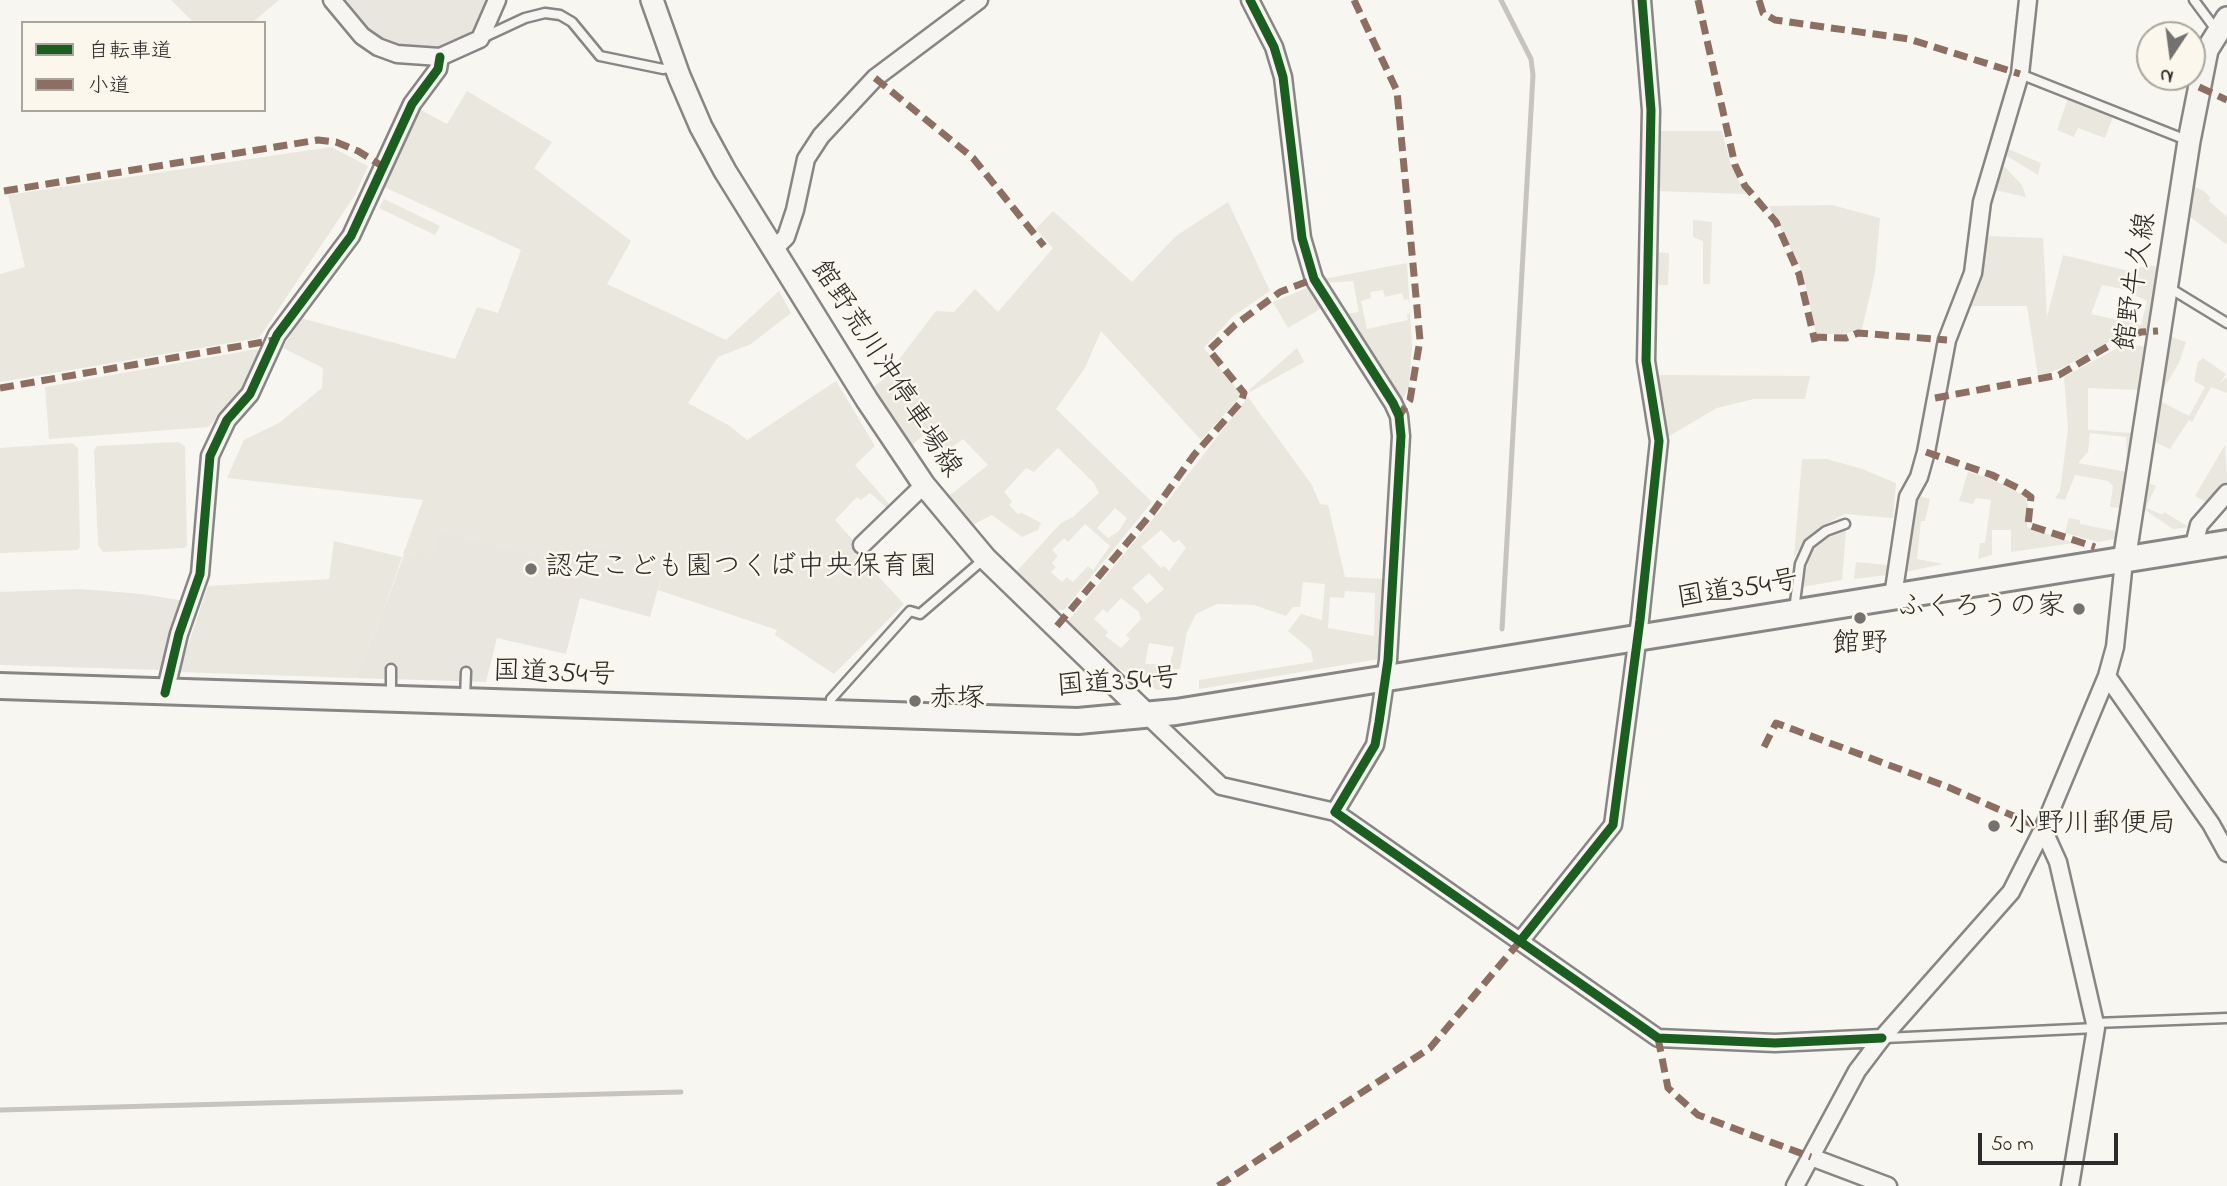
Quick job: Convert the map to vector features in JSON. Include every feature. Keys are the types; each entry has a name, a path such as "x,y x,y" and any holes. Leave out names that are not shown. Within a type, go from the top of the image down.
{"highway":[{"name":"国道354号","path":"0,686 1060,721 1147,715 2227,543"}],"main road":[{"name":"館野荒川沖停車場線","path":"652,0 701,127 773,250 924,485 985,558 1147,715"},
{"name":"館野牛久線","path":"2206,50 2222,25"},
{"name":"館野牛久線","path":"2124,561 2195,91"}],"street":[{"path":"332,0 362,36 378,47 397,54 440,57 480,39 497,0"},
{"path":"773,250 786,237 806,159 830,125 875,78 979,0"},
{"path":"1250,0 1274,47 1283,77 1302,238 1314,279 1387,392 1399,416 1401,436 1385,676 1375,745 1335,812"},
{"path":"1521,940 1613,825 1638,638 1659,440 1646,361 1651,110 1642,0"},
{"path":"1893,596 1908,497 1919,477 1926,452 1947,340 1973,273 1982,202 2020,74 2028,0"},
{"path":"165,693 179,634 200,574 210,456 228,420 250,394 277,335 351,236 412,104 438,69 440,57"},
{"path":"862,545 924,485"},
{"path":"2193,549 2199,525 2227,493"},
{"path":"1795,1186 1857,1071 1882,1038 2011,892 2043,830 2107,676 2115,647 2124,561"},
{"path":"2107,676 2219,823 2227,853"},
{"path":"1147,715 1221,786 1335,812 1658,1038 1775,1043 1882,1038"},
{"path":"2043,830 2058,862 2095,1026 2070,1186"},
{"path":"1811,1157 1888,1186"}],"lane":[{"path":"2194,0 2222,25"},
{"path":"480,39 545,13 560,15 572,22 600,55 663,69 676,67"},
{"path":"2020,74 2189,141"},
{"path":"2165,285 2227,323"},
{"path":"1794,612 1800,564 1809,544 1826,531 1845,524"},
{"path":"830,714 831,699 910,611 920,614 985,558"},
{"path":"391,669 391,700"},
{"path":"465,703 466,672"},
{"path":"1882,1038 2227,1018"}],"shaded area":[{"path":"171,0 279,0 254,21 192,21"},
{"path":"341,0 489,0 478,26 464,37 447,46 415,49 380,39 364,27"},
{"path":"467,91 552,142 534,168 631,241 607,284 726,340 779,291 791,313 751,344 718,357 688,403 730,426 747,440 836,381 875,446 855,465 890,505 887,508 870,493 861,500 857,497 835,520 859,547 855,551 904,604 834,674 775,635 777,630 658,590 661,580 637,574 640,558 575,542 569,564 439,532 431,561 403,554 423,500 227,478 244,440 279,423 322,388 323,368 283,348 300,318 455,359 477,307 498,313 521,250 382,186 417,108 447,124"},
{"path":"2069,95 2114,114 2105,138 2078,128 2074,137 2057,130"},
{"path":"1658,131 1722,131 1730,163 1746,194 1656,191"},
{"path":"331,147 368,166 355,195 259,338 0,382 0,274 25,267 8,195"},
{"path":"2008,149 2041,163 2038,175 2007,156"},
{"path":"2004,166 2022,185 2026,197 1995,190"},
{"path":"2195,187 2204,191 2210,197 2209,201 2227,217 2227,245 2188,215"},
{"path":"384,199 440,226 435,235 379,208"},
{"path":"1228,202 1270,291 1232,317 1204,348 1240,393 1239,398 1201,440 1101,331 1085,368 1056,409 1152,502 1064,610 1056,610 1016,572 1061,523 1073,517 1099,493 1094,483 1058,448 1034,472 1026,468 1004,492 1012,501 1009,505 1018,514 1022,513 1041,523 1038,530 1022,537 992,515 972,525 949,496 988,465 963,439 943,454 925,434 911,446 872,388 884,379 936,311 954,312 975,289 998,312 1053,248 1036,229 1053,211 1132,282 1176,236","holes":["1115,508 1127,518 1118,532 1108,538 1097,528","1085,524 1110,546 1093,570 1088,566 1073,582 1067,577 1062,582 1051,572 1056,567 1052,563 1058,556 1052,550 1064,538 1068,542"]},
{"path":"1832,205 1880,218 1875,273 1862,329 1844,334 1816,334 1803,273 1769,206"},
{"path":"1693,220 1712,222 1710,284 1703,284 1703,241 1693,237"},
{"path":"1986,236 2043,238 2047,317 2063,255 2133,272 2128,290 2102,285 2091,314 2141,325 2147,301 2132,294 2136,277 2139,268 2148,265 2158,267 2148,329 2110,341 2062,368 2038,376 2027,306 1967,306"},
{"path":"1655,252 1669,253 1668,285 1654,285"},
{"path":"1407,263 1410,307 1408,299 1404,300 1402,293 1385,297 1383,290 1370,292 1371,298 1361,301 1367,329 1408,320 1407,314 1410,313 1412,345 1409,387 1400,404 1345,314 1359,312 1353,281 1323,283 1323,279"},
{"path":"1309,287 1322,308 1288,328 1273,302"},
{"path":"2169,336 2186,342 2179,363 2160,395"},
{"path":"2123,345 2146,346 2139,390 2088,388 2088,430 2132,433 2127,457 2126,437 2090,433 2088,452 2078,463 2127,472 2120,508 2110,507 2113,486 2108,481 2075,475 2065,500 2055,498 2060,491 2068,429 2064,377"},
{"path":"1297,348 1304,362 1250,392 1249,390"},
{"path":"257,349 260,353 238,396 208,427 49,439 45,387"},
{"path":"2203,358 2226,374 2220,383 2227,377 2227,393 2211,387 2192,422 2189,420 2170,449 2153,441 2158,400 2189,416 2205,387 2194,381 2198,362"},
{"path":"1656,375 1810,376 1805,399 1754,399 1717,408 1664,439"},
{"path":"1248,397 1312,485 1320,504 1328,505 1345,577 1386,579 1379,659 1199,689 1199,680 1313,662 1311,650 1288,631 1301,614 1322,620 1325,584 1303,582 1300,607 1293,607 1286,616 1254,605 1217,604 1196,614 1187,632 1180,669 1160,670 1163,689 1157,690 1118,668 1068,621 1159,512","holes":["1161,530 1174,543 1179,540 1186,548 1169,571 1164,566 1161,568 1141,547","1149,573 1164,589 1147,604 1132,588","1345,591 1375,593 1374,636 1328,628 1330,597 1344,598","1121,598 1139,612 1141,619 1126,635 1130,639 1121,648 1105,636 1108,632 1094,619 1103,609 1107,613","1149,643 1174,647 1170,664 1145,664"]},
{"path":"178,442 185,446 187,545 184,548 103,552 98,545 94,451 97,446"},
{"path":"72,443 78,448 80,547 78,550 0,553 0,448"},
{"path":"2225,445 2227,480 2189,527 2173,529 2142,508 2144,481 2156,486 2146,508 2163,515 2164,512 2187,526 2206,502 2195,496"},
{"path":"1802,459 1827,459 1896,483 1893,518 1845,514 1822,526 1804,541 1794,557"},
{"path":"1968,472 1990,478 2025,496 2028,505 2027,527 2074,543 2011,552 2011,530 1992,530 1992,555 1978,559 1980,543 1985,543 1991,500 1976,498 1973,504 1959,501"},
{"path":"1919,496 1930,499 1925,521 1921,521 1917,559 1943,564 1905,572 1905,548"},
{"name":"認定こども園つくば中央保育園","path":"424,500 673,536 650,617 580,598 566,654 497,638 486,682 355,678 382,615"},
{"path":"2069,518 2080,520 2080,524 2115,531 2115,539 2098,542 2065,533"},
{"path":"1846,530 1842,580 1802,587 1811,551 1838,531"},
{"path":"334,541 402,557 382,615 355,678 179,672 208,586 329,579"},
{"path":"1856,562 1888,565 1887,575 1854,579"},
{"path":"80,589 185,601 163,670 0,665 0,592"}],"waterway":[{"path":"1501,0 1531,59 1533,75 1502,629"},
{"path":"0,1110 681,1092"}],"marked path":[{"path":"1354,0 1397,91 1420,340 1410,400 1399,416"},
{"path":"1698,0 1735,165 1745,186 1776,222 1799,274 1815,342"},
{"path":"1759,0 1763,13 1775,20 1909,39 2020,74"},
{"path":"875,78 973,158 1044,246"},
{"path":"2206,90 2227,100"},
{"path":"4,191 318,140 336,142 358,151 382,166"},
{"path":"1057,626 1152,513 1194,455 1241,402 1244,393 1209,350 1235,325 1280,292 1314,279"},
{"path":"1935,398 2059,375 2117,341 2141,332 2158,331"},
{"path":"1813,337 1846,338 1858,333 1947,340"},
{"path":"0,388 275,340"},
{"path":"1926,452 1992,475 2020,489 2031,497 2028,525 2095,547"},
{"path":"1764,747 1776,723 1948,787 2043,829"},
{"path":"1218,1186 1430,1048 1521,940"},
{"path":"1658,1038 1668,1088 1698,1115 1811,1157"}],"cycle path":[{"path":"1250,0 1274,47 1283,77 1302,238 1314,279 1399,416 1401,436 1388,660 1379,722 1375,745 1335,812 1658,1038 1775,1043 1882,1038"},
{"path":"1521,940 1613,825 1640,620 1659,441 1646,361 1651,110 1642,0"},
{"path":"165,693 179,634 200,574 210,456 227,420 250,394 277,335 351,236 412,104 438,69 440,57"}],"place":[{"name":"認定こども園つくば中央保育園","path":"531,569"},
{"name":"ふくろうの家","path":"2079,609"},
{"name":"館野","path":"1860,618"},
{"name":"赤塚","path":"915,701"},
{"name":"小野川郵便局","path":"1994,826"}]}
